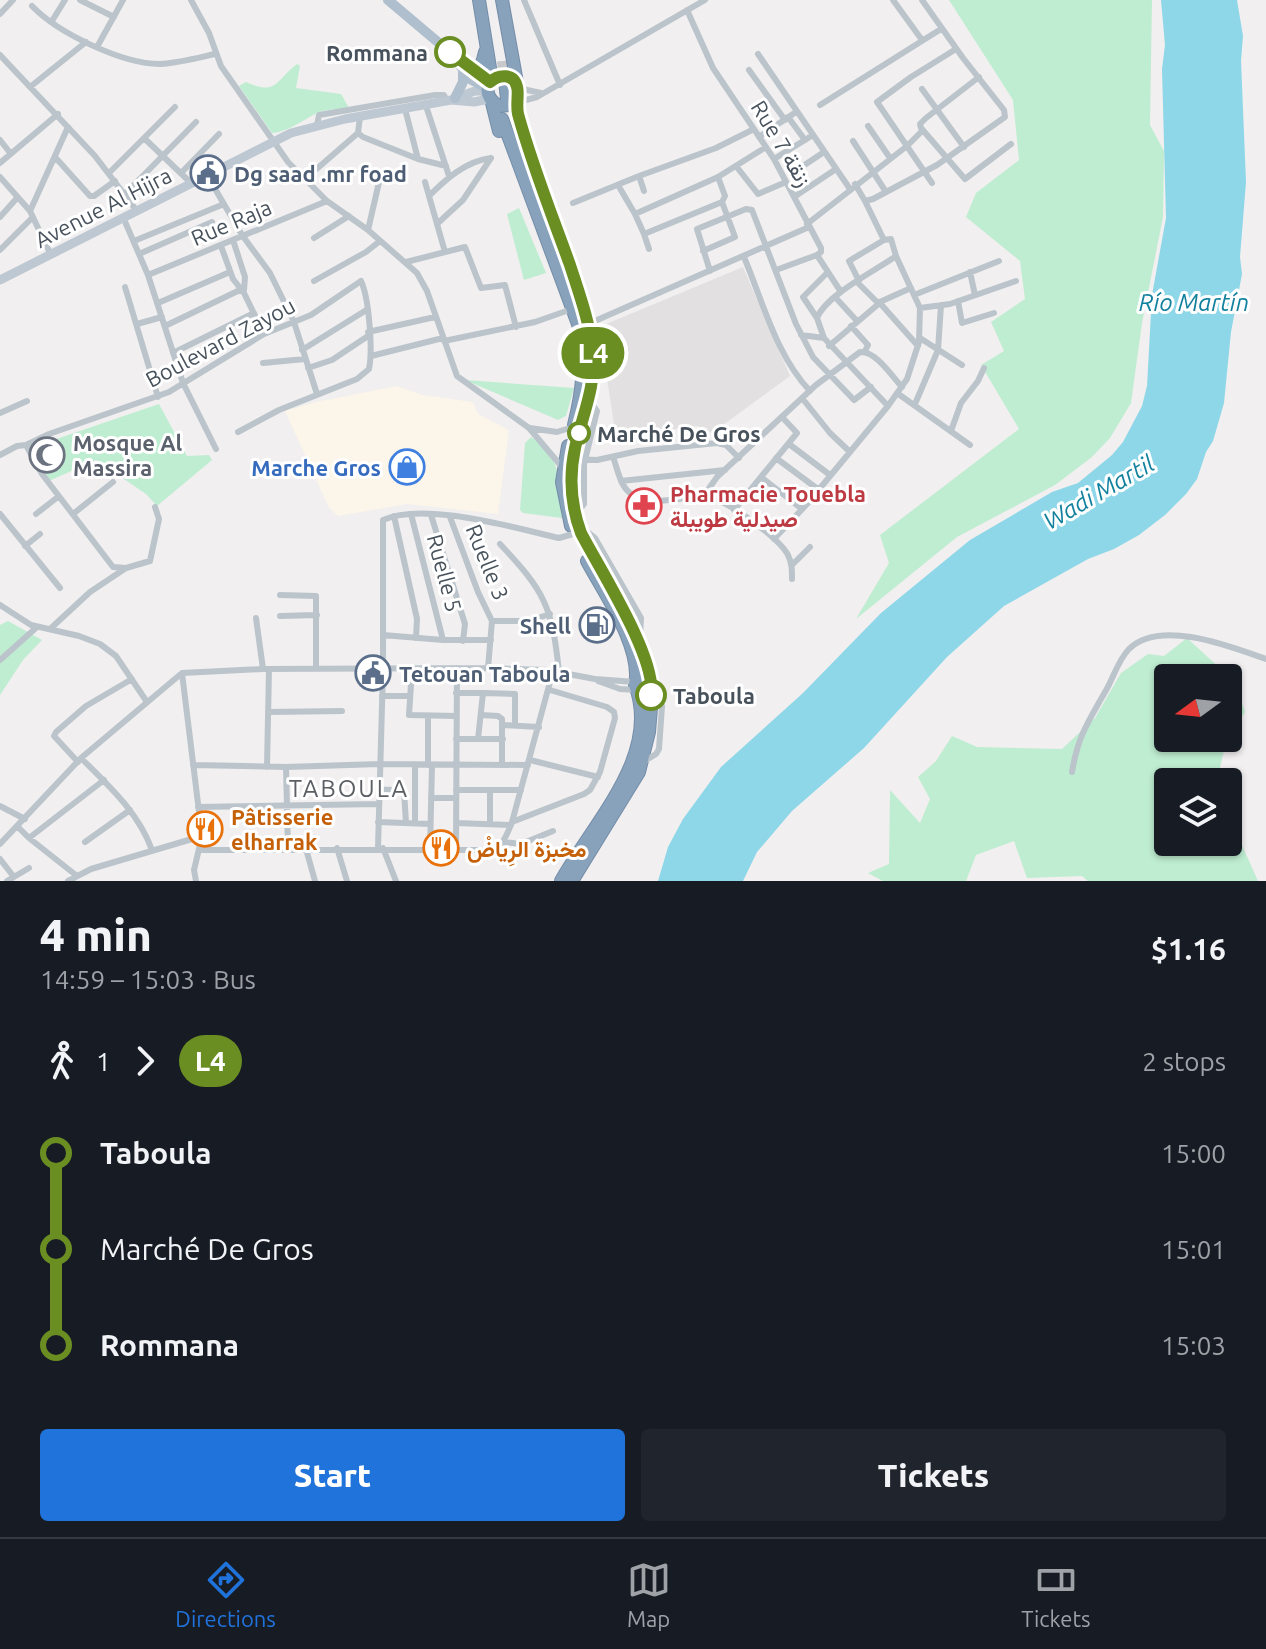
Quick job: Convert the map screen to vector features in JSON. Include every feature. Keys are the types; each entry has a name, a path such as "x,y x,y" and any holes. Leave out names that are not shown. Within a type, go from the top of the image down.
{"highway":[{"path":"479,0 486,41 501,91 527,146 588,324 594,369 589,400 576,431 579,460 566,476"},
{"path":"486,0 499,61 494,0"},
{"path":"502,0 501,91 495,121 521,191 571,305"},
{"path":"467,70 483,62 486,41"},
{"path":"561,881 628,774 640,732 643,687 627,637 566,509 566,476 584,375 583,346 507,118 576,284"},
{"path":"566,476 577,533 638,642 649,732 643,762 629,792 572,881"}],"main road":[{"path":"388,0 467,70 501,91"},
{"path":"451,100 467,70"}],"street":[{"path":"0,14 13,0"},
{"path":"52,21 65,0"},
{"path":"80,0 114,17"},
{"path":"97,47 123,0"},
{"path":"191,0 209,33 215,54 290,165 327,201 406,262 425,285 454,373 529,428 553,453 566,476"},
{"path":"524,0 560,85"},
{"path":"501,91 530,99 560,85 705,0"},
{"path":"893,0 922,40"},
{"path":"865,201 926,172 1005,117 1004,110 922,0"},
{"path":"32,6 86,42 156,64 215,54"},
{"name":"Rue 7 زنقة","path":"687,10 713,68 774,159 821,248 817,255 868,345 865,351 872,355 899,390 970,445"},
{"path":"820,105 941,29"},
{"path":"30,87 86,42"},
{"path":"932,183 877,102 956,49"},
{"path":"758,54 836,169 865,201 884,240"},
{"path":"0,55 58,114 137,211"},
{"path":"749,70 805,140"},
{"path":"979,77 922,122 923,130 967,179 1011,144"},
{"path":"922,89 964,147"},
{"name":"Avenue Al Hijra","path":"0,280 274,141 344,114 360,117 381,108 405,109 451,100 474,102 501,91"},
{"path":"344,114 440,94 451,100"},
{"path":"426,106 449,176"},
{"path":"109,173 175,107"},
{"path":"405,109 418,159"},
{"path":"759,137 796,112"},
{"path":"0,163 58,114"},
{"path":"305,179 358,133 360,117"},
{"path":"125,194 196,122"},
{"path":"868,126 890,158"},
{"path":"0,250 32,214 68,127"},
{"path":"573,203 716,148 754,129"},
{"path":"588,324 765,248 808,226 923,130"},
{"path":"358,133 375,143 446,166"},
{"path":"181,173 219,134"},
{"path":"774,159 813,135"},
{"path":"144,138 191,183"},
{"path":"0,140 11,154"},
{"path":"853,141 886,192"},
{"path":"635,214 718,177 766,147"},
{"path":"803,166 824,152"},
{"path":"55,157 90,196 115,181"},
{"path":"429,196 449,176 491,158 464,198 438,223"},
{"path":"736,166 758,194 786,182"},
{"path":"794,197 836,169"},
{"path":"207,175 242,235 270,273 294,322 317,394"},
{"path":"639,176 644,191"},
{"path":"644,234 722,202 725,196 718,177"},
{"path":"368,230 380,178"},
{"path":"1,180 32,214 50,253"},
{"path":"425,182 445,252"},
{"path":"618,185 635,214 649,249"},
{"path":"0,217 17,198"},
{"name":"Rue Raja","path":"148,275 327,201"},
{"path":"703,251 735,237 722,202"},
{"path":"134,241 224,204"},
{"path":"710,271 697,229 746,209 752,210 801,335 817,364 854,400 871,387"},
{"path":"314,238 349,216"},
{"path":"123,217 148,275 183,383 216,449"},
{"path":"139,254 212,222"},
{"path":"774,539 888,406 911,371 919,342 920,308 891,239 849,261 858,281 919,342 962,365"},
{"path":"233,240 245,277 243,290"},
{"path":"314,281 380,241"},
{"path":"221,246 230,272 243,290 264,334"},
{"path":"406,262 465,247 481,288 505,284 516,327"},
{"path":"776,270 817,255"},
{"path":"817,318 820,310 838,295 896,256"},
{"path":"744,257 792,371 810,391"},
{"path":"829,346 879,303 999,261"},
{"path":"158,303 230,272"},
{"path":"828,272 803,297 817,318 829,346 888,406"},
{"path":"970,272 975,295"},
{"name":"Boulevard Zayou","path":"0,455 49,434 158,397 264,334 324,307 361,281 368,309"},
{"path":"920,308 958,301 1016,281"},
{"path":"125,287 158,397"},
{"path":"165,326 243,290"},
{"path":"958,301 962,323 994,313"},
{"path":"371,356 516,327 571,305"},
{"path":"915,404 938,350 941,305"},
{"path":"302,350 368,309"},
{"path":"238,432 279,410 357,379 369,369 368,309"},
{"path":"173,353 254,313"},
{"path":"137,324 162,317"},
{"path":"308,368 332,360 368,334 435,317"},
{"path":"801,335 824,338"},
{"path":"703,497 712,482 802,398 847,361 865,351"},
{"path":"263,363 305,359"},
{"path":"951,431 961,403 984,368"},
{"path":"802,398 850,452"},
{"path":"575,515 584,504 579,460 597,411 589,400"},
{"path":"0,413 27,401"},
{"path":"734,510 797,433 782,417"},
{"path":"529,428 576,431"},
{"path":"579,460 723,443 739,458"},
{"path":"789,444 830,475"},
{"path":"26,445 42,474 113,567 145,564 152,557 159,519 155,507"},
{"path":"613,457 621,481 632,495 646,499 703,497 715,499 734,510 783,547 792,565 792,579"},
{"path":"776,458 819,490"},
{"path":"621,481 725,470"},
{"path":"761,477 802,509"},
{"path":"73,514 113,482"},
{"path":"36,514 59,496"},
{"path":"0,514 60,588"},
{"name":"Ruelle 5","path":"411,514 443,640"},
{"path":"396,881 380,848 378,822 383,670 382,522 394,516 431,515 490,522 559,538 577,533"},
{"path":"431,515 465,624 463,641"},
{"path":"394,516 417,619 416,638"},
{"name":"Ruelle 3","path":"450,517 492,621 488,668"},
{"path":"25,546 40,534"},
{"path":"200,850 490,850 503,842 512,824 556,672 550,614 537,585 500,544"},
{"path":"792,565 810,547"},
{"path":"50,629 90,592 126,568"},
{"path":"280,595 314,595 317,600 316,669"},
{"path":"2,610 37,627 100,644 116,656 147,702"},
{"path":"492,621 532,621 550,614"},
{"path":"280,616 317,615"},
{"path":"256,618 266,669 267,767"},
{"path":"0,660 37,627"},
{"path":"383,635 491,640"},
{"path":"1072,772 1088,719 1123,656 1134,644 1186,635 1203,637 1266,659"},
{"path":"456,849 457,668"},
{"path":"0,844 80,760 182,673 266,669 488,668 556,672 643,687"},
{"path":"412,669 409,715 456,716"},
{"path":"182,673 202,836 194,870 196,881"},
{"path":"132,679 86,706 54,736 104,780 130,810 152,850"},
{"path":"456,823 512,824 587,793 598,777 615,713 607,707 550,690"},
{"path":"456,693 515,694 515,725"},
{"path":"478,739 483,693"},
{"path":"382,696 409,696"},
{"path":"268,712 342,711"},
{"path":"481,715 500,716 503,725 502,764"},
{"path":"428,717 430,849"},
{"path":"503,725 539,727"},
{"path":"456,739 503,739"},
{"path":"193,765 286,767 529,763 598,777"},
{"path":"415,765 415,823"},
{"path":"286,767 288,849"},
{"path":"29,838 104,780"},
{"path":"379,789 404,791 406,823"},
{"path":"431,798 490,790 521,790"},
{"path":"490,790 490,824"},
{"path":"198,807 379,804"},
{"path":"0,806 25,819"},
{"path":"85,842 130,810"},
{"path":"378,822 430,824"},
{"path":"18,827 77,876"},
{"path":"0,831 11,833"},
{"path":"503,842 519,845 553,831"},
{"path":"68,881 152,850 202,836"},
{"path":"337,848 347,881"},
{"path":"306,849 315,881"},
{"path":"0,859 10,879 29,868"}],"shaded area":[{"path":"743,267 790,376 712,433 697,426 616,437 599,327"},
{"name":"Marche Gros","path":"397,386 422,395 473,402 478,414 509,430 498,514 407,504 338,516 329,508 285,411"}],"green space":[{"path":"949,0 1152,0 1150,125 1164,151 1163,217 1142,323 1131,403 1110,438 1092,457 1055,485 957,537 856,619 889,563 880,535 1019,429 981,365 1004,351 991,322 1025,299 1020,261 966,217 976,193 1019,160 1013,100"},
{"path":"297,64 300,66 296,88 341,94 349,108 319,112 272,133 239,86 246,82 270,87"},
{"path":"519,208 546,273 524,280 507,214"},
{"path":"465,380 574,388 566,416 558,420"},
{"path":"159,404 187,456 209,455 212,460 157,506 146,494 96,460 49,481 30,448"},
{"path":"531,437 542,445 554,463 562,518 520,510 525,443"},
{"path":"8,621 42,640 23,660 0,695 0,625"},
{"path":"1187,638 1215,664 1154,664 1154,752 1224,752 1220,768 1154,768 1154,856 1242,856 1242,845 1258,881 1088,881 1082,876 1027,878 1014,841 976,855 966,881 883,881 868,873 889,864 890,790 920,823 930,799 918,777 936,761 952,736 977,747 1062,749 1095,718 1121,673 1148,654 1164,656"}],"water":[{"name":"Río Martín","path":"1161,0 1237,0 1243,36 1241,61 1246,182 1240,257 1242,274 1231,332 1224,403 1197,479 1165,515 1139,535 1088,559 1004,606 947,657 864,748 792,811 757,852 743,881 658,881 668,847 683,819 721,767 803,693 881,613 970,540 1052,492 1078,483 1123,442 1142,406 1147,386 1152,295 1166,218 1162,69 1165,45"}],"tunnel":[{"path":"503,61 505,81"}],"bus line":[{"name":"L4","path":"450,52 490,82 499,76 507,76 518,88 515,100 527,146 576,284 593,352 594,369 589,400 573,459 575,515 590,551 635,634 653,682 651,695"}],"place":[{"name":"Rommana","path":"450,52"},
{"name":"Dg saad .mr foad","path":"208,173"},
{"name":"Marché De Gros","path":"579,433"},
{"name":"Mosque Al Massira","path":"47,455"},
{"name":"Marche Gros","path":"407,467"},
{"name":"Pharmacie Touebla صيدلية طويبلة","path":"644,506"},
{"name":"Shell","path":"597,625"},
{"name":"Tetouan Taboula","path":"373,673"},
{"name":"Taboula","path":"651,695"},
{"name":"Pâtisserie elharrak","path":"205,829"},
{"name":"مخبزة الرِياضْ","path":"441,848"}],"district":[{"name":"TABOULA","path":"349,788"}],"water label":[{"name":"Wadi Martil","path":"1099,492"}]}
